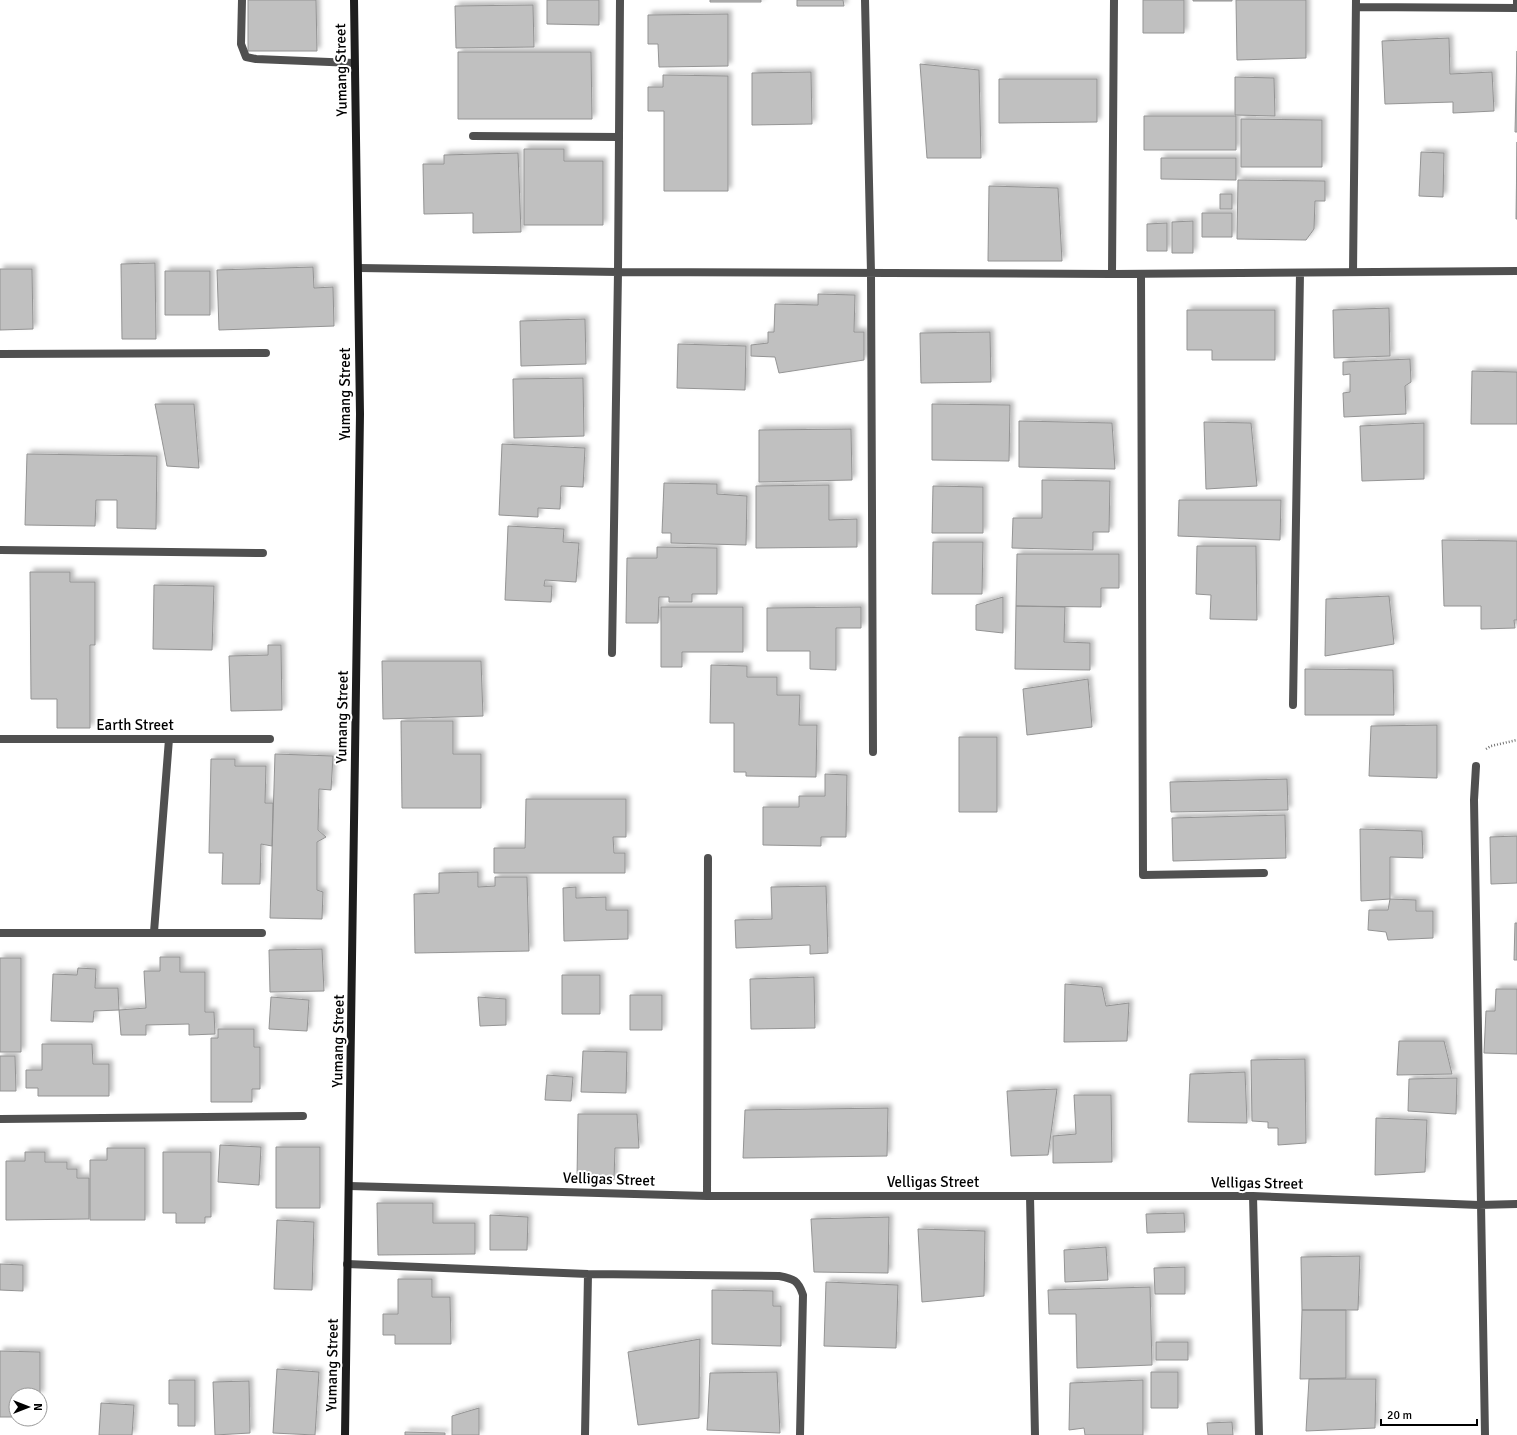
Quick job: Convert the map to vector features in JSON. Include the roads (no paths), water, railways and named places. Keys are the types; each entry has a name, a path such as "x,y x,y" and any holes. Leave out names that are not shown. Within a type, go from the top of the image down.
{"main road":[{"name":"Yumang Street","path":"345,1435 360,414 354,0"}],"street":[{"path":"242,0 241,44 246,57 256,59 354,63"},
{"path":"612,653 618,272 620,0"},
{"path":"865,0 871,273 873,752"},
{"path":"1112,274 1114,0"},
{"path":"1353,272 1356,3 1517,8 1517,1"},
{"path":"473,136 619,137"},
{"path":"359,268 618,272 1112,274 1517,271"},
{"path":"1293,704 1300,273"},
{"path":"1141,274 1143,875 1264,873"},
{"path":"0,354 266,352"},
{"path":"0,550 264,553"},
{"name":"Earth Street","path":"0,739 270,739"},
{"path":"154,932 169,739"},
{"path":"1476,766 1474,800 1485,1435"},
{"path":"707,1196 708,858"},
{"path":"0,933 262,933"},
{"path":"0,1119 303,1116"},
{"name":"Velligas Street","path":"349,1186 707,1196 1253,1196 1480,1205 1517,1204"},
{"path":"1030,1196 1035,1435"},
{"path":"1253,1196 1259,1435"},
{"path":"347,1264 588,1274 779,1276 792,1279 800,1284 803,1295 800,1435"},
{"path":"585,1435 588,1274"}]}
